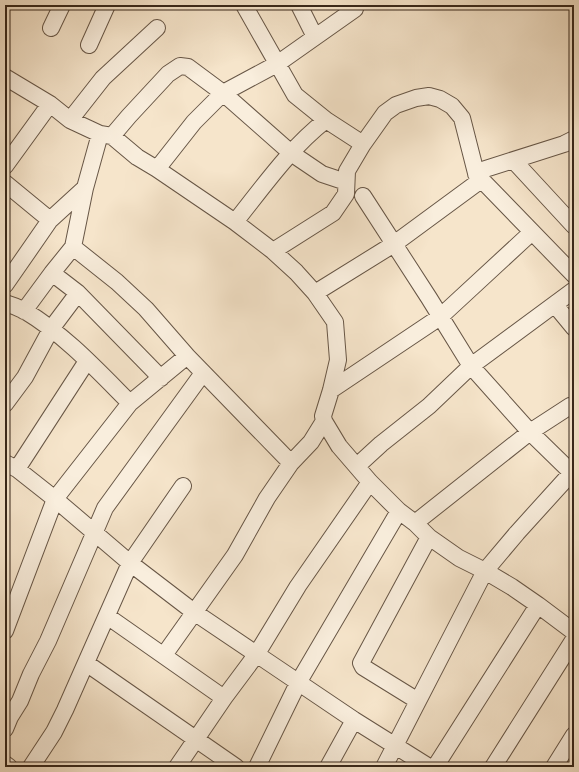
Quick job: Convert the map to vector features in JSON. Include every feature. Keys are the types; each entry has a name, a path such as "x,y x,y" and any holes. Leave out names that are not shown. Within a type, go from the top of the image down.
{"street":[{"path":"51,28 62,5"},
{"path":"89,45 106,5"},
{"path":"244,5 295,95 326,120 363,144"},
{"path":"299,5 315,37"},
{"path":"157,169 194,122 223,93 277,64 355,9"},
{"path":"70,120 103,78 157,28"},
{"path":"24,311 73,247 86,188 106,135 129,116 163,80 180,66 188,66 223,93 291,153 322,174 346,182"},
{"path":"5,78 50,104 70,120 106,135 234,222 273,251 296,272 315,293 335,322 338,360 323,416 324,421 339,446 370,482 399,511 415,523 429,537 459,558 485,571 538,605 572,630 493,767"},
{"path":"273,251 333,213 346,194 347,171 363,144 385,113 396,105 416,98 429,96 440,99 452,106 462,118 479,177 574,275"},
{"path":"5,166 50,104"},
{"path":"234,222 291,153 312,130 326,120"},
{"path":"479,177 479,171 570,146"},
{"path":"514,161 574,226"},
{"path":"315,293 394,244 479,177"},
{"path":"5,184 50,220"},
{"path":"6,282 50,220 86,188"},
{"path":"362,196 429,298 471,366 530,432 573,471 485,571 384,767"},
{"path":"331,390 440,317 532,232"},
{"path":"73,247 117,282 146,309 203,373 291,463"},
{"path":"52,273 78,293 161,378"},
{"path":"357,466 381,444 429,406 471,366 574,290"},
{"path":"5,404 25,377 51,329 78,293"},
{"path":"5,303 24,311 51,329 87,361 130,403"},
{"path":"555,305 574,328"},
{"path":"5,632 55,499 130,403 187,356"},
{"path":"87,361 11,466 55,499 130,563 194,612 354,720 429,767"},
{"path":"7,719 20,701 31,674 48,641 105,508 203,373"},
{"path":"415,523 530,432 570,406"},
{"path":"164,656 234,555 267,498 291,463 311,442 324,421"},
{"path":"177,767 224,698 256,655 298,586 370,482"},
{"path":"31,767 54,732 130,563 183,486"},
{"path":"256,767 298,683 399,511"},
{"path":"418,701 363,667 361,663 429,537"},
{"path":"435,767 538,605"},
{"path":"107,616 224,698"},
{"path":"86,663 236,767"},
{"path":"328,767 354,720"},
{"path":"554,767 574,736"},
{"path":"5,764 9,767"}]}
